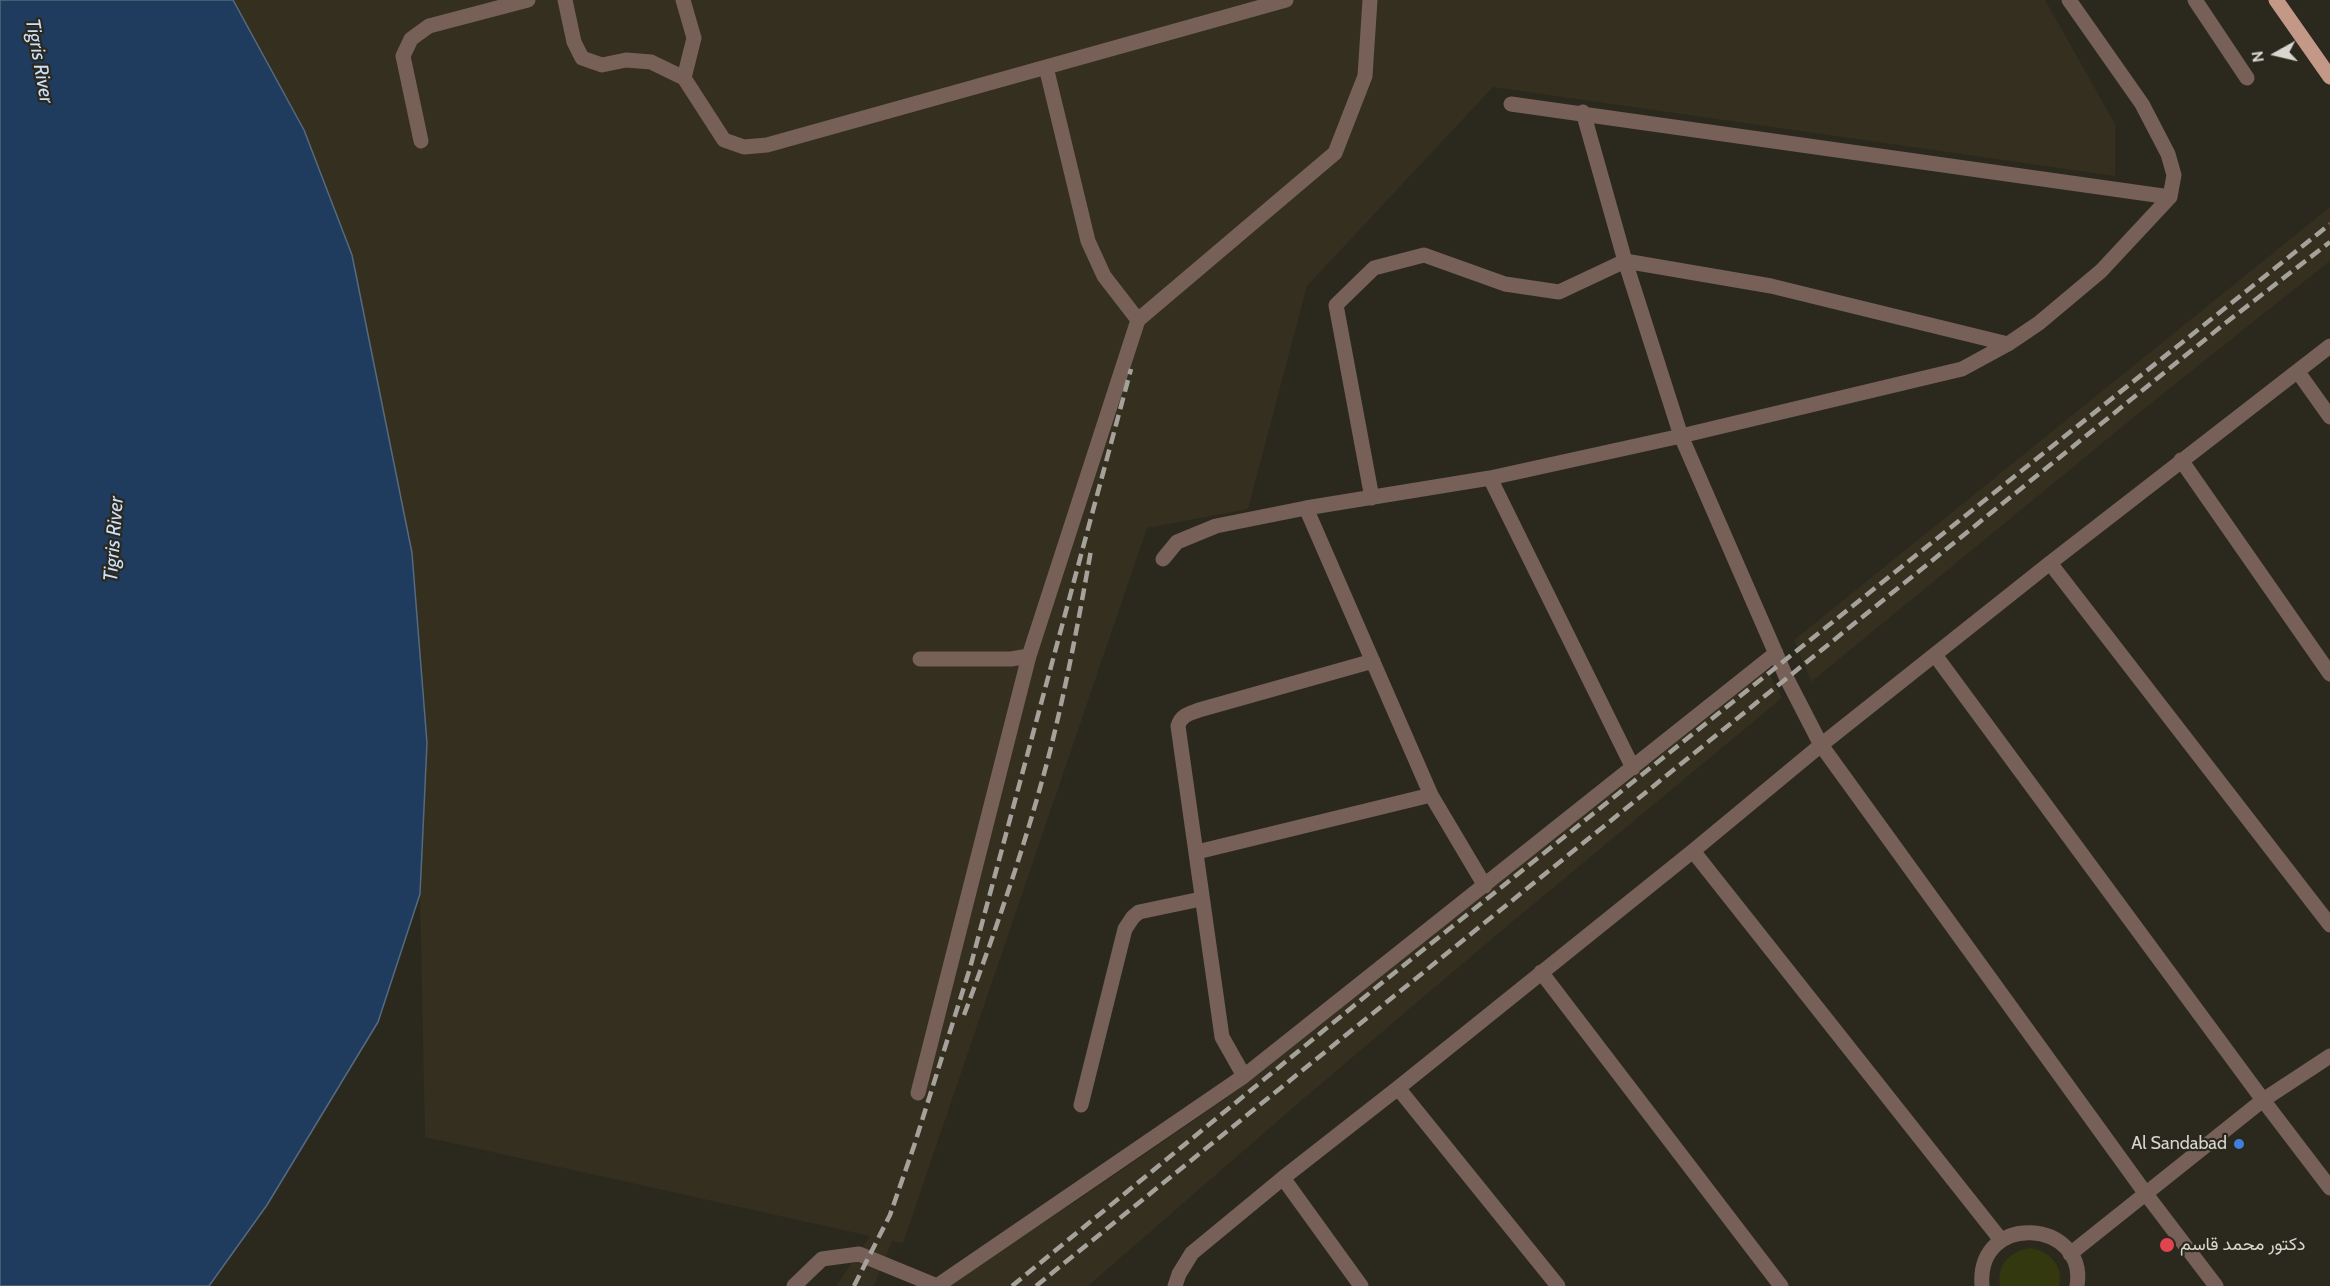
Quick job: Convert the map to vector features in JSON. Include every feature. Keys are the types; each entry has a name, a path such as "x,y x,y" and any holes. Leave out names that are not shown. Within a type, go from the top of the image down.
{"main road":[{"path":"2276,0 2330,77"}],"street":[{"path":"421,141 403,56 411,39 429,26 528,0"},
{"path":"566,0 574,42 582,58 602,65 626,60 651,62 684,78 724,140 744,147 767,145 1287,0"},
{"path":"683,0 694,38 684,78"},
{"path":"918,1093 1029,656 1137,320 1335,153 1365,76 1370,0"},
{"path":"1163,559 1177,542 1216,526 1306,508 1490,478 1681,436 1962,369 2008,344 2039,323 2101,271 2170,197 2174,176 2168,153 2142,104 2069,0"},
{"path":"2195,0 2247,78"},
{"path":"1046,67 1088,241 1104,276 1137,320"},
{"path":"1511,104 1583,112 2170,197"},
{"path":"1583,112 1625,261 1681,436 1776,653 1821,745 2146,1194 2216,1286"},
{"path":"1372,498 1336,305 1374,268 1424,255 1505,284 1559,292 1625,261 1771,286 2008,344"},
{"path":"1175,1286 1179,1274 1192,1253 1283,1178 2050,563 2330,346"},
{"path":"2298,372 2330,417"},
{"path":"2181,460 2330,674"},
{"path":"1490,478 1633,768"},
{"path":"1306,508 1431,795 1485,886"},
{"path":"2050,563 2330,925"},
{"path":"794,1286 822,1259 859,1254 937,1286 1244,1076 1776,653"},
{"path":"1935,655 2330,1188"},
{"path":"920,659 1011,659 1029,656"},
{"path":"1244,1076 1222,1037 1178,726 1182,716 1373,662"},
{"path":"1197,852 1431,795"},
{"path":"1693,851 2001,1240"},
{"path":"1081,1105 1125,929 1139,912 1201,899"},
{"path":"1541,972 1781,1286"},
{"path":"2070,1254 2263,1100 2330,1056"},
{"path":"1398,1088 1558,1286"},
{"path":"1283,1178 1361,1286"},
{"path":"1982,1286 1981,1276 1984,1263 1991,1250 2001,1240 2015,1233 2031,1231 2046,1234 2060,1242 2070,1254 2076,1267 2077,1286"}],"shaded area":[{"path":"233,0 2045,0 2115,124 2115,176 1493,87 1307,286 1248,509 1147,528 903,1243 892,1241 874,1286 836,1286 870,1236 425,1137 420,894 427,743 412,553 352,255"},
{"path":"2330,207 2330,261 2155,400 1811,682 1794,640"},
{"path":"1765,665 1782,698 1500,932 1088,1286 946,1286 1081,1198 1228,1097"}],"green space":[{"path":"2030,1248 2043,1252 2053,1260 2059,1272 2059,1286 2000,1286 2000,1272 2006,1260 2016,1252"}],"water":[{"name":"Tigris River","path":"0,0 233,0 304,130 352,255 412,553 427,743 420,894 378,1022 267,1205 209,1286 0,1286"}],"railway":[{"path":"1012,1286 1378,986 2330,224"},
{"path":"1036,1286 2228,321 2330,242"},
{"path":"854,1286 890,1215 970,968 1131,369"},
{"path":"964,1015 1031,821 1067,679 1091,550"}],"place":[{"name":"Al Sandabad","path":"2239,1144"},
{"name":"دكتور محمد قاسم","path":"2167,1245"}]}
